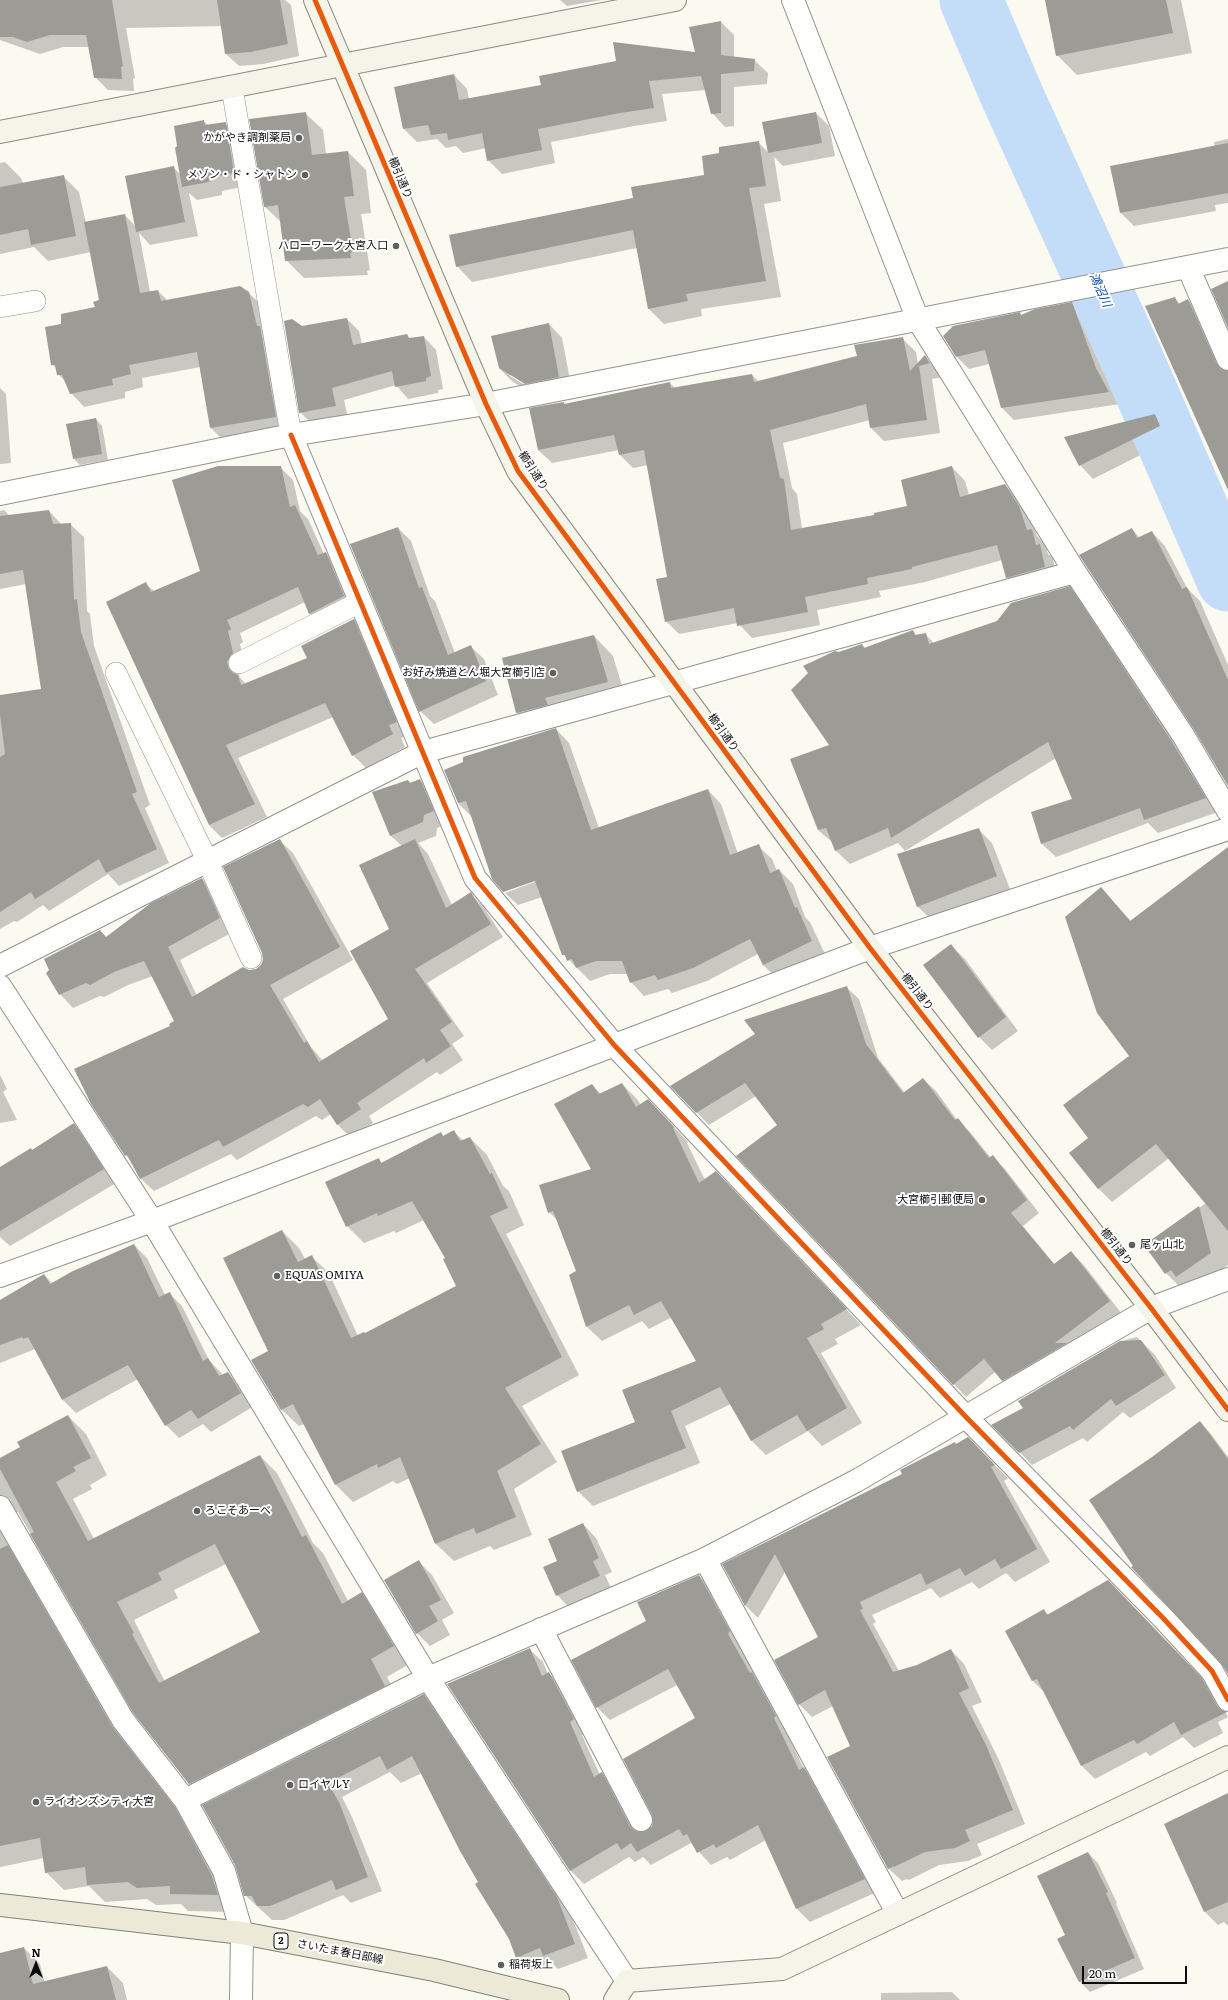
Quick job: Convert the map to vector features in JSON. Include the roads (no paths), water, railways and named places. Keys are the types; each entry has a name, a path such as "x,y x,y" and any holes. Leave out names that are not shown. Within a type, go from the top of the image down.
{"main road":[{"name":"さいたま春日部線","path":"0,1905 242,1933 434,1970 558,2000"}],"street":[{"name":"櫛引通り","path":"315,0 341,66 486,404 518,471 870,948 1151,1308 1228,1410"},
{"path":"0,132 232,88 675,0"},
{"path":"793,0 918,320 1075,572 1183,735 1228,811"},
{"path":"0,494 291,435 486,404 1228,259"},
{"path":"1188,267 1228,359"},
{"path":"291,435 475,878 615,1046 966,1418 1163,1618 1212,1671 1228,1700"},
{"path":"0,966 423,752 1075,572"},
{"path":"0,1276 152,1221 870,948 1228,829"},
{"path":"0,986 152,1221 428,1678 627,1981"},
{"path":"185,1800 428,1678 705,1559 856,1481 966,1418 1151,1308 1228,1279"},
{"path":"0,1507 123,1720 185,1800 224,1871 242,1933 241,2000"},
{"path":"705,1559 898,1914"},
{"path":"541,1629 641,1820"},
{"path":"627,1981 782,1969 1228,1757"},
{"path":"615,2000 627,1981"}],"lane":[{"path":"232,88 291,435"},
{"path":"0,308 35,301"},
{"path":"239,663 360,602"},
{"path":"116,673 207,860 251,958"}],"waterway":[{"name":"鴻沼川","path":"971,0 1013,98 1131,357 1228,580"}],"place":[{"name":"かがやき調剤薬局","path":"299,138"},
{"name":"メゾン・ド・シャトン","path":"305,175"},
{"name":"ハローワーク大宮入口","path":"396,246"},
{"name":"お好み焼道とん堀大宮櫛引店","path":"553,673"},
{"name":"大宮櫛引郵便局","path":"982,1200"},
{"name":"尾ヶ山北","path":"1132,1245"},
{"name":"EQUAS OMIYA","path":"277,1276"},
{"name":"ろこそあーべ","path":"197,1511"},
{"name":"ロイヤルY","path":"290,1785"},
{"name":"ライオンズシティ大宮","path":"36,1802"},
{"name":"稲荷坂上","path":"501,1965"}]}
